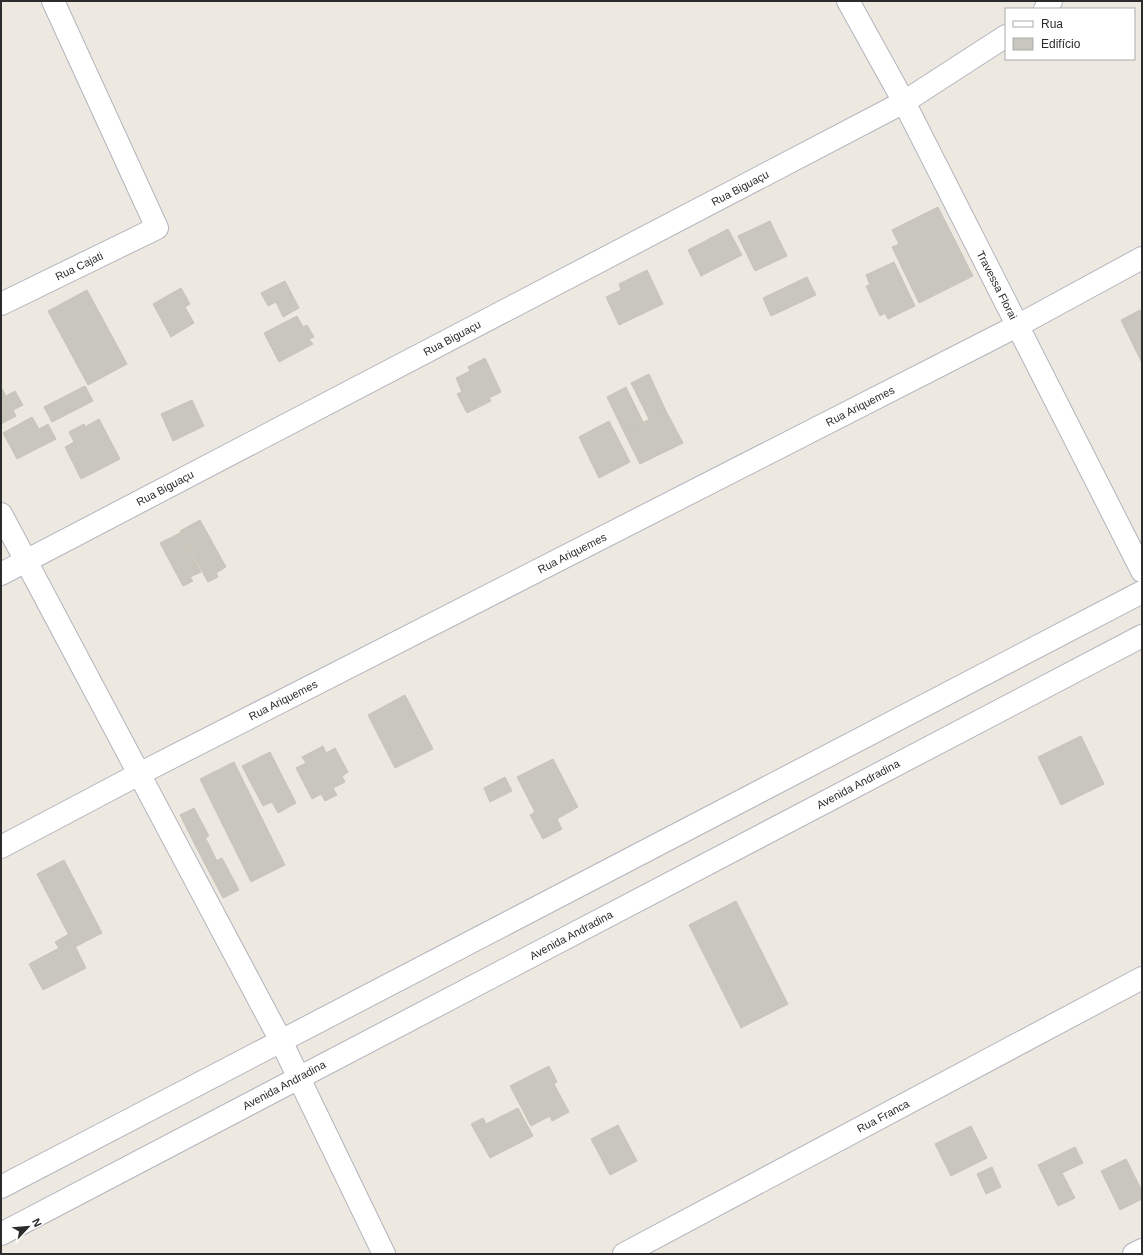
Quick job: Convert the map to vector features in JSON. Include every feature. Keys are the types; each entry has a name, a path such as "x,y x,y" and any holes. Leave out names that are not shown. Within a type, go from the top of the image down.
{"street":[{"name":"Rua Cajati","path":"1,304 157,228 53,1"},
{"name":"Travessa Florai","path":"848,1 904,102 1142,571"},
{"name":"Rua Biguaçu","path":"1,574 904,102 1005,37"},
{"name":"Rua Ariquemes","path":"1,847 139,774 1018,326 1142,258"},
{"path":"1,514 281,1041 384,1254"},
{"path":"1,1187 1142,592"},
{"name":"Avenida Andradina","path":"1,1234 1142,636"},
{"name":"Rua Franca","path":"624,1254 1142,978"},
{"path":"1134,1254 1142,1250"}],"building":[{"path":"938,207 973,276 919,303 892,247 899,244 892,230"},
{"path":"770,221 787,256 755,271 738,236"},
{"path":"728,229 742,255 701,276 688,250"},
{"path":"894,262 915,306 888,319 885,313 880,316 866,286 870,285 866,275"},
{"path":"647,270 663,304 619,325 606,297 621,290 619,284"},
{"path":"807,277 816,295 771,316 763,298"},
{"path":"285,281 299,308 283,317 276,302 268,306 261,293"},
{"path":"181,288 190,304 185,307 194,323 171,337 153,304"},
{"path":"87,290 127,364 88,385 48,311"},
{"path":"1140,310 1142,314 1142,363 1121,320"},
{"path":"297,316 303,327 307,325 314,337 309,339 313,344 279,362 264,333"},
{"path":"485,358 501,392 489,398 491,401 467,413 457,394 462,392 456,378 470,371 468,367"},
{"path":"649,374 666,411 649,419 631,383"},
{"path":"85,386 93,401 52,422 44,407"},
{"path":"1,387 6,396 15,391 23,405 13,410 16,416 1,424"},
{"path":"626,387 643,422 624,432 607,397"},
{"path":"192,400 204,426 173,441 161,414"},
{"path":"666,411 683,443 640,464 624,432"},
{"path":"32,417 39,429 48,424 56,439 17,459 3,433"},
{"path":"99,419 120,459 81,479 65,447 74,442 69,432 84,424 85,427"},
{"path":"609,421 630,462 599,478 579,437"},
{"path":"200,520 226,567 216,573 218,577 208,582 180,531"},
{"path":"180,533 201,572 190,577 193,581 183,586 160,543"},
{"path":"405,695 433,749 395,768 368,715"},
{"path":"1081,736 1104,784 1061,805 1038,757"},
{"path":"323,746 326,753 335,748 348,772 342,776 345,782 333,788 337,795 325,801 321,794 312,799 296,768 306,763 302,757"},
{"path":"270,752 296,803 278,813 272,802 263,806 242,766"},
{"path":"553,759 578,807 557,819 562,829 543,839 530,815 535,812 517,777"},
{"path":"234,762 285,865 251,882 200,779"},
{"path":"505,777 512,791 490,802 484,788"},
{"path":"194,808 209,836 194,843 180,815"},
{"path":"205,837 217,861 206,866 194,843"},
{"path":"222,858 239,890 223,898 206,866"},
{"path":"64,860 102,933 75,947 37,874"},
{"path":"736,901 788,1004 741,1028 689,925"},
{"path":"69,934 86,968 43,990 29,964 59,948 55,942"},
{"path":"549,1066 557,1082 554,1084 569,1112 552,1121 550,1116 531,1126 510,1086"},
{"path":"518,1108 533,1136 490,1158 471,1124 483,1118 486,1124"},
{"path":"618,1125 637,1161 610,1175 591,1139"},
{"path":"971,1126 987,1158 951,1176 935,1144"},
{"path":"1075,1147 1083,1163 1062,1173 1075,1198 1058,1206 1038,1165"},
{"path":"1126,1159 1142,1191 1142,1199 1120,1210 1101,1171"},
{"path":"992,1167 1001,1187 986,1194 977,1174"}]}
